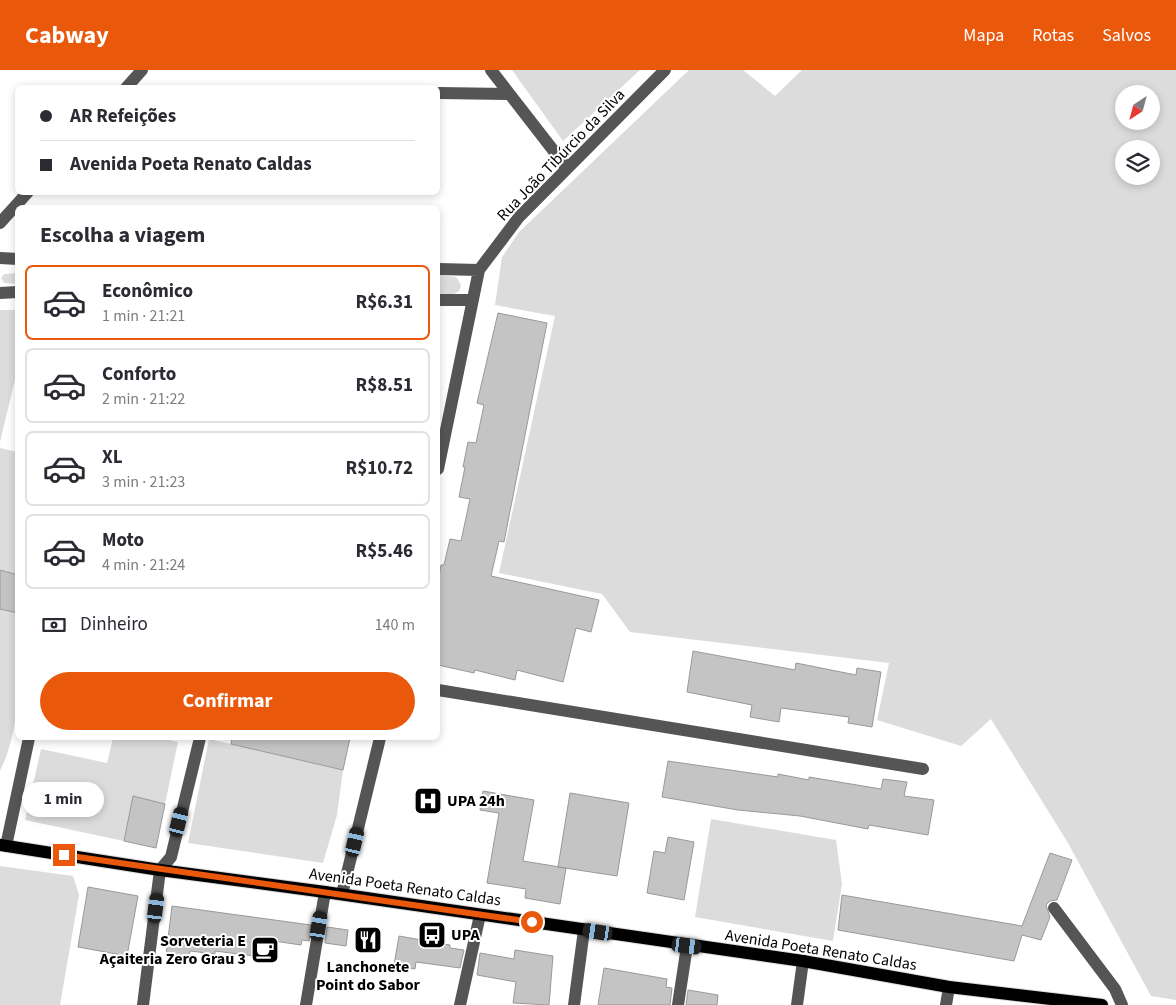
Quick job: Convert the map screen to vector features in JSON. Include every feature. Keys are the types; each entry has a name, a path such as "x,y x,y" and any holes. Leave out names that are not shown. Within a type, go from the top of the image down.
{"main road":[{"name":"Avenida Poeta Renato Caldas","path":"3,846 160,870 342,894 687,946 803,961 949,987 1102,1005"}],"street":[{"path":"129,85 142,70"},
{"path":"492,70 508,94 566,168"},
{"name":"Rua João Tibúrcio da Silva","path":"440,459 479,270 520,218 566,168 665,70"},
{"path":"440,93 508,94"},
{"path":"16,205 25,195"},
{"path":"0,223 15,206"},
{"path":"0,258 15,259"},
{"path":"440,269 479,270"},
{"path":"0,293 15,292"},
{"path":"440,300 473,300"},
{"path":"440,690 923,769"},
{"path":"3,846 28,740"},
{"path":"143,1005 160,870 171,856 200,740"},
{"path":"342,894 380,740"},
{"path":"306,1005 325,892"},
{"path":"1054,908 1115,989 1122,1005"},
{"path":"460,1005 480,915"},
{"path":"574,1005 584,930"},
{"path":"678,1005 687,946"},
{"path":"797,1005 803,961"},
{"path":"946,1005 949,987"}],"shaded area":[{"path":"512,70 640,70 563,141"},
{"path":"689,70 743,70 775,96 802,70 1176,70 1176,1000 1151,996 1068,843 991,719 961,746 877,720 889,663 630,632 602,594 499,573 555,316 495,305 502,257 519,232"},
{"path":"15,273 15,284 4,283 1,278 4,274"},
{"path":"440,275 456,277 461,285 459,291 454,294 440,294"},
{"path":"0,310 15,310 15,379 0,442"},
{"path":"0,448 15,452 15,574 0,570"},
{"path":"0,609 15,612 15,720 8,752 0,771"},
{"path":"113,740 168,740 178,742 165,804 133,797 124,841 25,820 41,749 107,763"},
{"path":"209,740 343,770 337,815 323,863 188,843"},
{"path":"711,819 836,840 842,884 833,941 695,917"},
{"path":"0,866 73,876 79,895 60,1005 0,1005"}],"building":[{"path":"498,313 547,323 504,542 499,541 491,576 599,600 591,632 576,628 563,682 517,670 515,680 475,670 474,673 440,665 440,571 441,565 444,565 450,539 461,541 470,499 459,497 465,467 463,467 468,442 476,443 484,405 477,403"},
{"path":"0,570 15,574 15,612 0,609"},
{"path":"693,651 795,670 796,663 856,675 857,668 881,672 872,727 848,723 849,717 781,708 779,722 750,717 752,705 687,692"},
{"path":"232,740 350,740 343,770 231,744"},
{"path":"668,761 778,777 778,774 809,780 809,777 881,789 883,779 907,782 904,796 934,800 928,835 869,825 868,829 800,816 738,810 662,797"},
{"path":"483,791 534,800 523,861 566,868 560,904 525,898 526,889 487,883 499,813 480,810"},
{"path":"570,793 629,803 617,876 558,867"},
{"path":"133,796 165,804 156,848 124,841"},
{"path":"668,837 694,842 684,900 647,893 654,851 665,853"},
{"path":"1050,853 1072,860 1057,900 1050,901 1046,905 1050,917 1041,940 1022,935 1014,961 838,930 842,895 1022,926"},
{"path":"88,887 138,896 127,956 78,947"},
{"path":"172,906 311,925 309,941 302,940 301,945 274,941 271,958 215,951 215,954 190,951 189,958 166,955"},
{"path":"327,927 348,930 346,946 325,943"},
{"path":"399,936 450,945 450,948 464,950 460,968 416,962 415,969 394,965"},
{"path":"515,950 553,956 549,1005 513,1003 516,982 477,975 480,953 514,959"},
{"path":"604,968 667,979 666,987 672,988 670,1005 598,1005"},
{"path":"688,990 718,995 717,1005 686,1005"}],"place":[{"name":"UPA 24h","path":"428,801"},
{"name":"UPA","path":"432,935"},
{"name":"Lanchonete Point do Sabor","path":"368,940"},
{"name":"Sorveteria E Açaiteria Zero Grau 3","path":"265,950"}],"route":[{"path":"64,855 532,922"}]}
